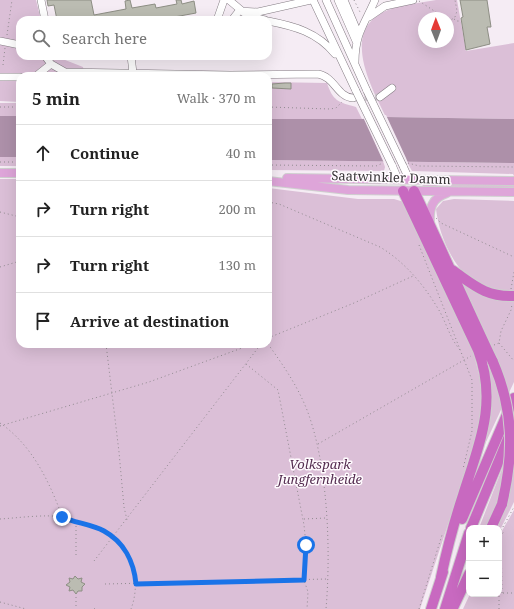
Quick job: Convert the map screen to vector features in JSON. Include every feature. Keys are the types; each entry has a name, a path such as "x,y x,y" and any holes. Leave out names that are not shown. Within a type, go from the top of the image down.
{"highway":[{"path":"402,190 478,350 486,388 487,410 482,437 449,539 441,577"},
{"path":"414,191 452,270 460,291 493,362 508,401 514,440 510,475 502,504 492,525"},
{"path":"452,270 473,286 483,291 496,295 512,296"},
{"path":"431,609 441,577 478,477 514,398"},
{"path":"472,525 489,482 514,426"},
{"path":"447,609 466,543"},
{"path":"447,609 454,606 466,580"}],"main road":[{"path":"0,173 16,173"},
{"name":"Saatwinkler Damm","path":"272,179 514,181"},
{"name":"Saatwinkler Damm","path":"272,180 348,190 514,192"},
{"path":"348,180 348,190"},
{"path":"398,180 402,190"},
{"path":"409,180 414,191"},
{"path":"430,225 430,211 432,203 441,195 451,191"}],"street":[{"path":"41,0 44,16"},
{"path":"218,16 224,0"},
{"path":"229,0 239,10 248,16"},
{"path":"239,10 258,12 312,0 345,68 352,96 392,165 398,180"},
{"path":"326,0 409,180"},
{"path":"338,0 356,41"},
{"path":"344,0 363,25"},
{"path":"349,0 363,25"},
{"path":"355,64 356,41 375,0"},
{"path":"363,25 385,6 413,0"},
{"path":"235,16 239,10"},
{"path":"272,21 294,26 318,37 329,46 345,68"},
{"path":"272,25 283,24 294,26"},
{"path":"3,42 16,44"},
{"path":"48,60 51,64 65,72 133,72 131,60"},
{"path":"41,72 51,64"},
{"path":"345,68 355,64"},
{"path":"272,75 325,75 352,96"},
{"path":"0,77 16,77"},
{"path":"380,97 392,88"}],"path":[{"path":"3,65 3,42 12,0"},
{"path":"354,0 363,25"},
{"path":"417,0 436,12"},
{"path":"454,16 457,11 455,0"},
{"path":"454,19 457,21 461,20"},
{"path":"272,107 289,109 336,108 336,106 352,96"},
{"path":"0,107 16,108"},
{"path":"0,162 16,162"},
{"path":"272,202 380,247 390,253 414,276 440,313 450,336 462,351"},
{"path":"0,212 16,216"},
{"path":"435,216 441,223 514,257"},
{"path":"419,244 462,351 472,380 472,431"},
{"path":"0,267 16,262"},
{"path":"514,272 512,308 501,331 499,343 514,361"},
{"path":"272,336 354,303 414,276"},
{"path":"494,346 499,343"},
{"path":"106,348 127,520"},
{"path":"0,426 111,394 242,348"},
{"path":"94,561 114,537 195,428 258,348"},
{"path":"271,348 288,372 300,394 317,445 326,518 326,609"},
{"path":"317,445 472,356"},
{"path":"246,364 278,390 303,519 306,545 304,580 308,592 307,609"},
{"path":"0,423 27,449 42,469 62,517"},
{"path":"502,529 514,507"},
{"path":"0,519 62,517 76,523 103,530 114,537 129,555 134,565 136,584 132,609"},
{"path":"303,519 326,518"},
{"path":"76,523 76,555"},
{"path":"501,561 501,536 504,531"},
{"path":"105,584 327,579"},
{"path":"502,593 514,593"},
{"path":"76,597 76,609"},
{"path":"499,597 499,609"},
{"path":"0,602 26,609"}],"green space":[{"path":"0,0 36,0 40,16 16,16 16,60 65,60 83,67 84,72 16,72 16,102 0,101"},
{"path":"436,0 457,0 466,51 514,43 514,119 386,117 367,75 363,59 362,44 365,31 373,19 388,10 406,5"},
{"path":"272,82 327,83 334,97 340,102 356,107 362,119 272,119"},
{"path":"0,103 16,103 16,116 0,116"},
{"path":"0,157 16,157 16,166 0,166"},
{"path":"272,160 383,161 385,167 384,171 272,170"},
{"path":"407,162 514,163 514,176 513,174 412,171"},
{"name":"Volkspark Jungfernheide","path":"0,179 16,179 16,348 272,348 272,188 358,199 394,199 404,202 473,351 481,382 482,402 478,434 420,609 0,609"},
{"path":"422,183 514,185 514,188 423,187"},
{"path":"454,199 514,201 514,382 479,457 484,359 493,354 460,284 467,277 455,262 446,246 437,218 436,209 443,201"},
{"path":"514,438 514,502 502,526 480,525"},
{"path":"514,510 514,609 463,609 469,597 502,597 502,531"}],"shaded area":[{"path":"0,116 16,116 16,157 0,157"},
{"path":"386,117 514,119 514,163 272,160 272,119 362,119"}],"pier":[{"path":"386,115 408,163 384,163 363,117"}],"building":[{"path":"47,0 91,0 94,15 126,9 125,1 130,0 132,8 155,4 156,8 177,4 176,0 181,0 182,4 194,1 196,13 180,16 56,16 54,5 48,6"},
{"path":"460,0 487,0 491,27 487,27 490,44 466,50"},
{"path":"291,83 291,89 272,88 272,84"},
{"path":"75,576 78,579 82,578 81,582 85,584 82,587 82,591 78,591 76,594 73,590 69,591 70,587 66,585 70,582 69,578 73,579"}],"tunnel":[{"path":"354,98 380,97"}],"route":[{"path":"62,517 76,523 103,530 114,537 129,555 134,565 136,584 304,580 306,568 306,545"}]}
